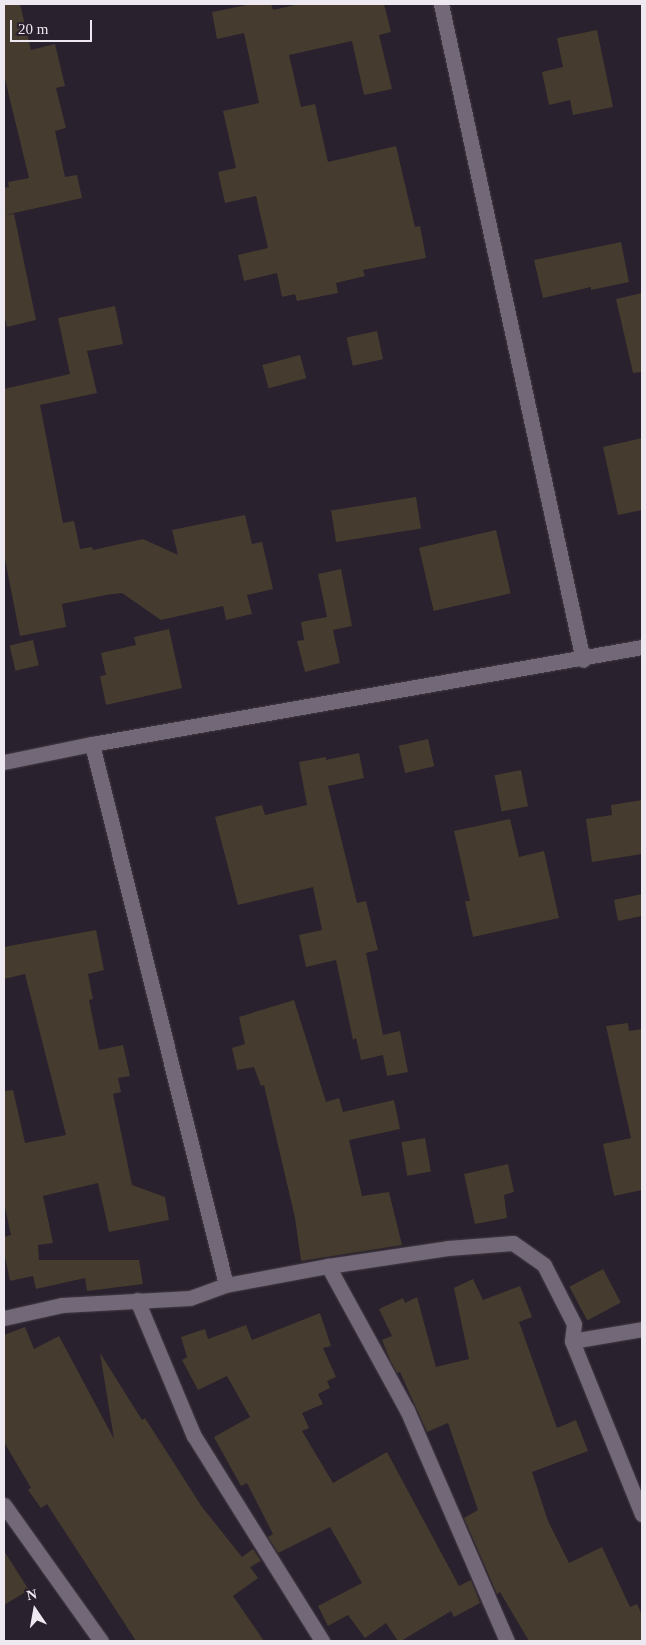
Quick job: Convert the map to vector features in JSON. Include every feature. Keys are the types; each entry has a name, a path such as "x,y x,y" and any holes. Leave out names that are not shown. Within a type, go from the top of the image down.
{"street":[{"path":"441,4 583,660"},
{"path":"4,762 92,744 583,660 642,648"},
{"path":"92,744 226,1285"},
{"path":"4,1318 62,1305 190,1298 226,1285 328,1266 448,1248 512,1243 544,1265 574,1324 572,1341 642,1514"},
{"path":"328,1266 406,1410 507,1641"},
{"path":"137,1300 194,1436 322,1641"},
{"path":"572,1341 642,1329"},
{"path":"4,1505 101,1641"}],"building":[{"path":"4,4 20,4 31,50 55,44 65,86 56,88 66,128 55,131 65,177 77,175 82,198 5,215 14,214 36,320 7,327 4,314 4,188 9,187 8,182 29,178 4,75"},
{"path":"252,4 271,4 273,10 299,4 384,4 391,32 379,35 392,89 364,95 352,41 289,55 301,107 315,104 328,162 396,146 415,227 420,226 426,258 363,270 365,276 336,283 338,293 297,301 295,294 282,297 277,273 244,281 238,255 268,248 256,196 225,203 218,172 236,168 223,111 259,103 244,33 217,39 212,12"},
{"path":"597,30 613,107 573,115 570,100 549,105 542,72 563,67 557,38"},
{"path":"621,242 629,282 591,290 591,287 543,298 534,260"},
{"path":"642,293 642,372 633,373 616,299"},
{"path":"115,306 123,344 87,351 97,393 40,405 63,523 74,521 80,549 92,547 93,550 143,539 178,555 172,530 245,515 252,544 262,542 273,589 247,595 252,614 226,620 223,606 161,620 122,593 106,595 62,604 66,627 20,636 4,554 4,389 70,374 58,318"},
{"path":"377,331 383,359 353,366 347,337"},
{"path":"300,355 306,378 269,388 262,365"},
{"path":"642,438 642,510 618,515 603,447"},
{"path":"416,497 421,529 336,542 331,510"},
{"path":"496,530 511,593 434,611 419,548"},
{"path":"341,569 352,626 333,630 340,663 305,672 297,641 304,640 301,622 327,617 318,574"},
{"path":"169,629 182,688 106,705 100,676 106,675 101,653 136,645 134,637"},
{"path":"33,640 39,665 15,671 10,645"},
{"path":"428,739 434,766 405,773 399,746"},
{"path":"359,753 364,778 328,786 357,903 366,901 378,950 366,953 383,1035 400,1031 408,1072 387,1076 383,1055 361,1060 356,1038 353,1040 336,960 306,967 299,935 322,930 313,887 238,905 215,817 262,805 265,815 307,805 299,762 326,757 326,760"},
{"path":"521,770 528,806 502,811 494,775"},
{"path":"642,800 642,854 592,862 586,819 612,815 611,805"},
{"path":"510,819 519,857 544,851 559,918 473,937 465,901 470,901 454,831"},
{"path":"642,894 642,916 618,921 614,900"},
{"path":"96,930 104,970 88,974 93,999 89,1000 99,1050 123,1045 130,1076 118,1078 121,1092 113,1094 132,1185 165,1197 169,1220 109,1232 98,1183 43,1196 53,1243 38,1245 39,1260 139,1260 143,1284 87,1291 85,1278 36,1289 33,1276 10,1281 4,1252 4,1237 11,1235 4,1203 4,1091 13,1090 25,1143 66,1135 25,974 4,979 4,947"},
{"path":"294,1000 326,1102 339,1098 343,1112 394,1100 400,1129 349,1140 362,1196 389,1192 402,1245 301,1261 295,1218 264,1085 261,1086 254,1067 237,1070 232,1048 245,1044 239,1017"},
{"path":"628,1023 629,1031 642,1029 642,1190 614,1196 603,1144 631,1138 606,1026"},
{"path":"425,1138 431,1171 407,1176 401,1142"},
{"path":"508,1164 514,1192 504,1195 507,1218 475,1224 464,1174"},
{"path":"603,1269 621,1303 587,1320 569,1287"},
{"path":"473,1279 483,1300 520,1286 532,1317 519,1322 557,1428 576,1420 588,1451 532,1472 548,1521 569,1563 602,1547 630,1607 637,1604 642,1615 642,1641 529,1641 500,1592 497,1594 464,1518 478,1510 448,1423 427,1432 400,1372 397,1373 382,1340 392,1336 379,1309 403,1298 405,1303 417,1297 436,1367 469,1359 454,1288"},
{"path":"320,1313 331,1346 323,1348 336,1377 327,1381 330,1388 318,1394 323,1404 302,1413 309,1428 302,1431 333,1483 387,1452 459,1586 471,1580 480,1603 454,1617 451,1611 401,1641 398,1641 386,1623 365,1638 348,1615 328,1626 318,1606 362,1583 330,1527 278,1553 268,1537 273,1534 247,1483 241,1486 214,1437 250,1417 227,1376 198,1390 182,1360 187,1357 181,1337 205,1329 208,1339 246,1325 252,1340"},
{"path":"25,1327 34,1349 59,1336 114,1439 100,1353 142,1420 145,1418 202,1507 242,1557 253,1549 261,1561 250,1567 258,1578 233,1596 264,1641 136,1641 47,1504 41,1508 28,1490 31,1488 4,1442 4,1335"},
{"path":"4,1551 29,1590 4,1605"}]}
